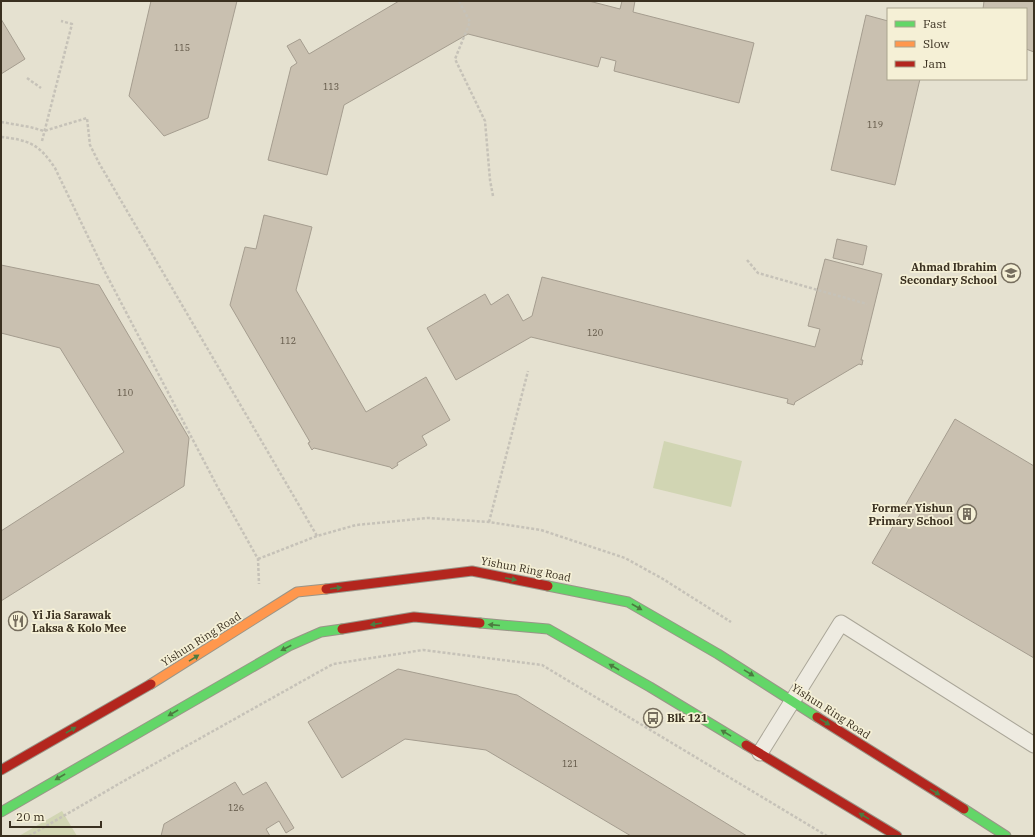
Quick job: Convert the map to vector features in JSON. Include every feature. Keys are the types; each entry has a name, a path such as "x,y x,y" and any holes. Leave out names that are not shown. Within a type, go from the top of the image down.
{"main road":[{"name":"Yishun Ring Road","path":"1,770 161,679 297,592 472,571 628,602 718,654 1006,836"},
{"path":"1,812 288,646 321,632 414,618 548,629 650,687 897,836"}],"lane":[{"path":"760,753 841,623 1034,745"}],"path":[{"path":"459,1 470,22 455,59 485,121 490,180 493,196"},
{"path":"42,141 72,24 61,21"},
{"path":"26,78 41,88"},
{"path":"1,122 30,127 44,132 87,118 90,144 99,163 318,536"},
{"path":"1,137 20,139 31,143 47,156 55,168 107,277 217,486 258,559 259,585"},
{"path":"747,260 758,274 867,304"},
{"path":"489,522 528,371"},
{"path":"258,559 318,536 356,525 428,518 489,522 541,530 625,558 663,579 731,622"},
{"path":"29,836 122,782 333,664 423,650 542,666 827,836"}],"green space":[{"path":"664,441 742,461 731,507 653,488"},
{"path":"62,811 77,836 19,836"}],"building":[{"path":"151,1 237,1 208,118 164,136 129,96"},
{"path":"399,1 589,1 620,9 622,1 635,1 633,12 754,43 739,103 614,71 616,61 601,57 598,67 468,34 344,105 327,175 268,160 291,67 297,63 287,46 300,39 309,54"},
{"path":"984,1 1034,1 1034,52 1027,49 1027,8 983,8"},
{"path":"866,15 887,21 887,80 920,80 895,185 831,170"},
{"path":"1,19 25,59 1,74"},
{"path":"264,215 312,227 296,290 366,412 426,377 450,420 422,436 427,445 397,463 398,465 392,469 390,467 314,448 312,450 308,443 310,442 230,305 245,247 256,249"},
{"path":"837,239 867,246 863,265 833,258"},
{"path":"825,259 882,274 861,360 863,360 862,365 859,364 795,402 794,405 787,403 788,399 531,337 456,380 427,328 485,294 491,305 508,294 523,321 532,316 542,277 815,347 820,329 808,326"},
{"path":"1,265 99,285 189,438 184,486 1,601 1,531 124,452 60,348 1,333"},
{"name":"Former Yishun Primary School","path":"955,419 1034,466 1034,658 872,563"},
{"path":"398,669 517,695 747,836 631,836 486,750 405,739 342,778 308,722"},
{"path":"235,782 243,795 266,782 294,828 286,833 279,821 266,829 270,836 161,836 164,824"}],"traffic: fast":[{"path":"548,586 628,602 718,654 817,717"},
{"path":"480,623 548,629 650,687 746,745"},
{"path":"1,812 289,646 321,632 342,629"},
{"path":"964,809 1006,836"}],"traffic: slow":[{"path":"151,684 297,592 326,589"}],"traffic: jam":[{"path":"326,589 472,571 548,586"},
{"path":"342,629 414,617 480,623"},
{"path":"1,770 151,684"},
{"path":"817,717 964,809"},
{"path":"746,745 897,836"}],"place":[{"name":"Ahmad Ibrahim Secondary School","path":"1011,273"},
{"name":"Former Yishun Primary School","path":"967,514"},
{"name":"Yi Jia Sarawak Laksa & Kolo Mee","path":"18,621"},
{"name":"Blk 121","path":"653,718"}]}
